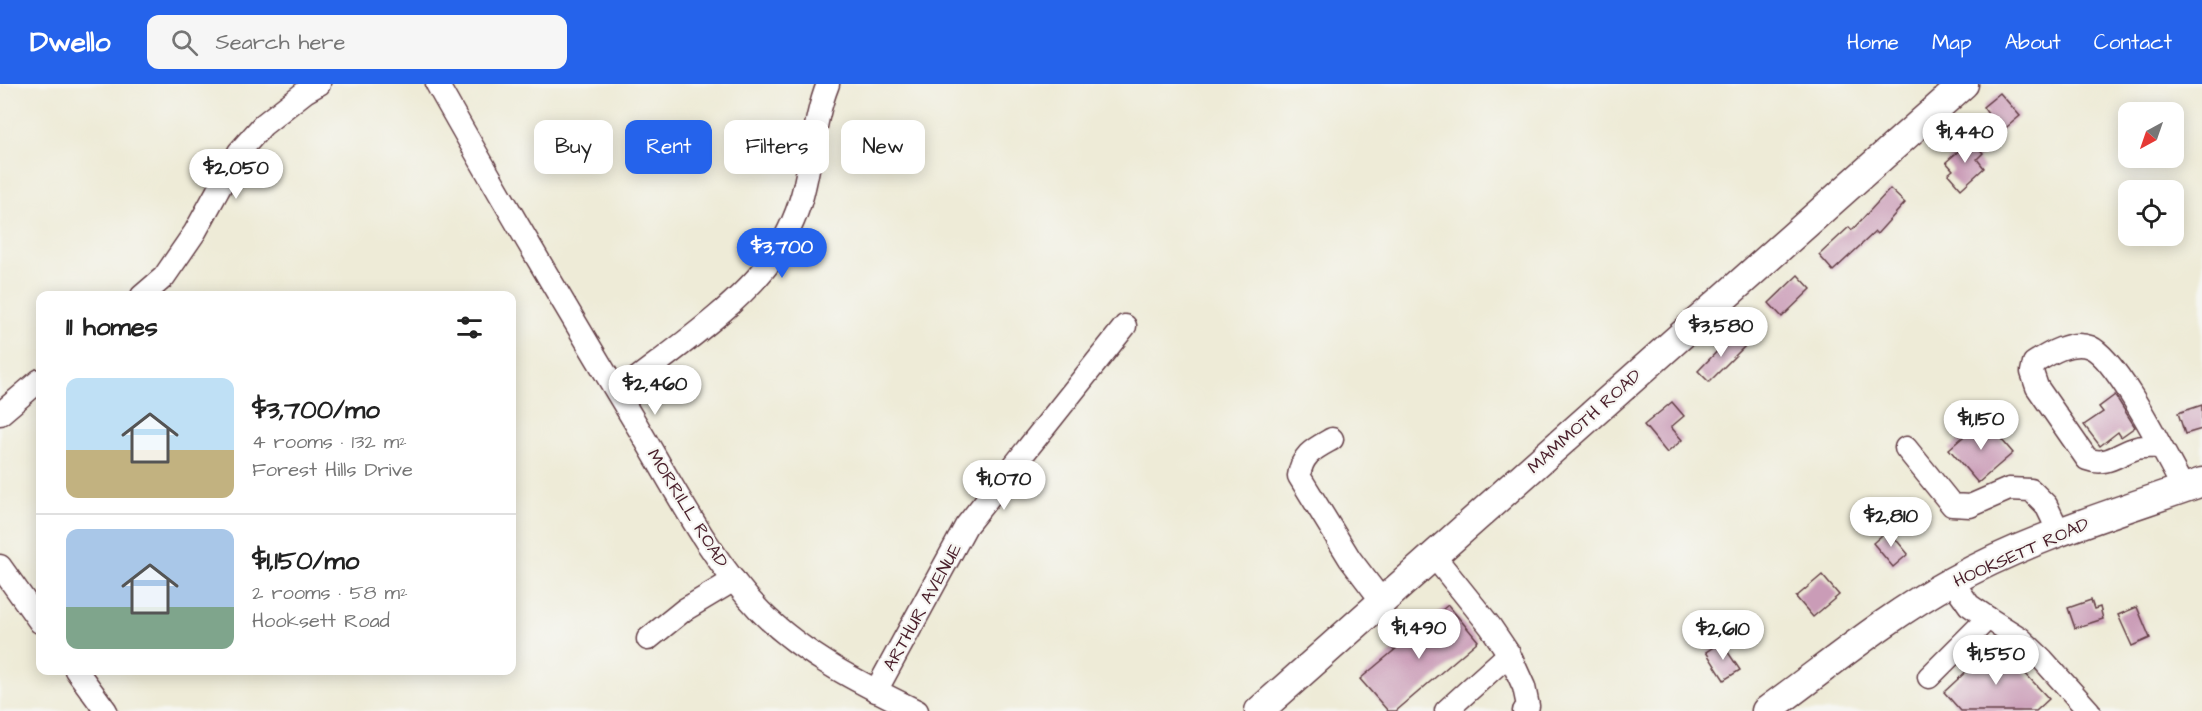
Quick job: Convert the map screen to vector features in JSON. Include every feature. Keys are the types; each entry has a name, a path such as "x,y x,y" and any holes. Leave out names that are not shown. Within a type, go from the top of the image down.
{"main road":[{"name":"MAMMOTH ROAD","path":"1259,711 1964,84"},
{"name":"HOOKSETT ROAD","path":"1766,711 1889,621 1952,581 2059,532 2193,485"}],"street":[{"path":"148,291 164,277 195,232 239,152 263,125 305,92 319,84"},
{"name":"MORRILL ROAD","path":"436,84 509,211 698,527 734,580 763,613 819,658 876,691 917,711"},
{"path":"618,393 707,323 747,287 771,261 788,230 802,196 822,101 828,84"},
{"name":"ARTHUR AVENUE","path":"876,691 966,526 1125,326"},
{"path":"2161,447 2141,447 2106,462 2097,463 2087,459 2037,387 2032,372 2034,363 2067,346 2089,347 2098,353 2128,391 2161,447 2193,485"},
{"path":"0,414 36,383"},
{"path":"1332,439 1311,450 1301,463 1299,476 1350,559 1382,601"},
{"path":"1906,448 1952,505 1970,506 2009,489 2031,490 2046,505 2059,532"},
{"path":"1433,555 1509,654 1524,687 1528,706 1524,711"},
{"path":"0,566 36,616"},
{"path":"648,639 684,610 734,580"},
{"path":"1952,581 1969,605 2020,638 2089,711"},
{"path":"1929,677 1988,618"},
{"path":"1446,711 1509,654"},
{"path":"80,675 106,711"}],"building":[{"path":"2000,93 2020,116 2002,131 1999,127 1988,138 1976,126 1988,114 1983,107"},
{"path":"1971,140 1983,153 1977,159 1984,168 1961,189 1948,174 1953,170 1946,162"},
{"path":"1890,189 1905,203 1877,234 1875,232 1833,271 1819,255 1849,227 1852,230"},
{"path":"1798,275 1811,289 1782,317 1769,303"},
{"path":"1733,335 1745,346 1709,382 1698,371"},
{"path":"2115,395 2135,427 2121,437 2118,432 2100,446 2084,425 2103,412 2099,407"},
{"path":"1672,402 1684,416 1671,427 1682,440 1667,453 1644,425"},
{"path":"2202,405 2202,429 2185,434 2178,413"},
{"path":"1984,419 2013,453 1978,483 1949,449"},
{"path":"1888,530 1908,554 1893,567 1873,543"},
{"path":"1822,575 1839,595 1813,617 1796,597"},
{"path":"2091,600 2094,609 2100,607 2103,619 2075,628 2068,608"},
{"path":"1448,605 1478,641 1396,711 1388,711 1360,679"},
{"path":"2137,607 2150,638 2132,646 2118,615"},
{"path":"1721,642 1740,670 1724,680 1706,652"},
{"path":"1997,643 2049,699 2036,711 1961,711 1944,692"}]}
